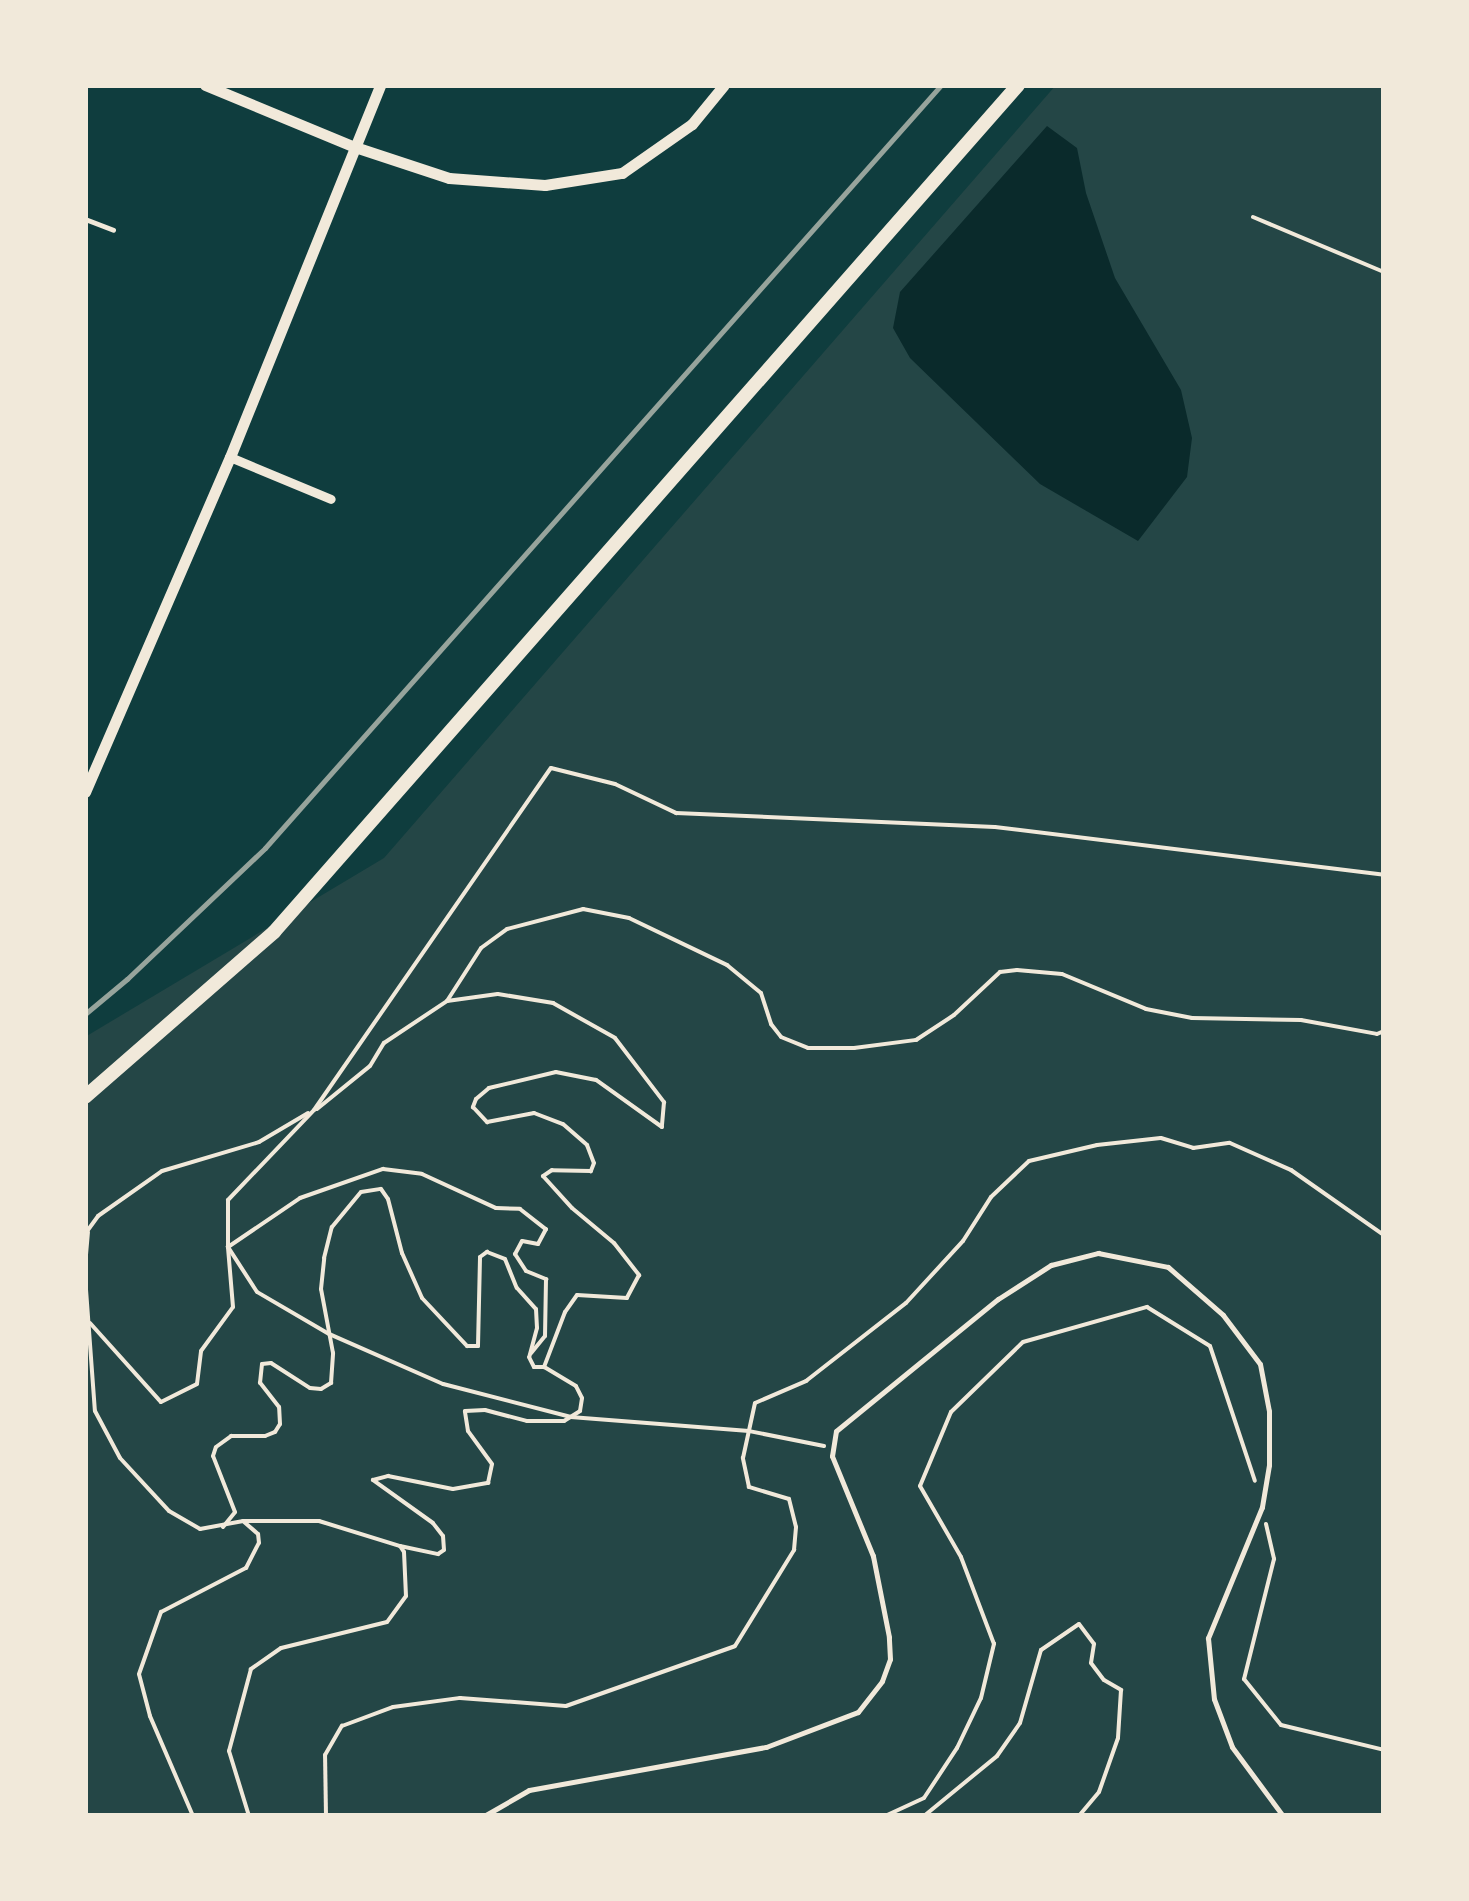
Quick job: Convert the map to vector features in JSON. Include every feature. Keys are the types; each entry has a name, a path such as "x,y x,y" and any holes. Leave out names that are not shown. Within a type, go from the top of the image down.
{"main road":[{"path":"85,1097 274,932 1018,85"}],"street":[{"path":"205,85 355,147 449,178 545,185 622,173 692,124 724,85"},
{"path":"85,792 230,456 380,85"},
{"path":"230,456 331,499"}],"lane":[{"path":"85,218 113,230"},
{"path":"484,1816 530,1790 766,1747 858,1712 886,1670 889,1636 873,1556 840,1479 833,1448 836,1431 998,1298 1051,1264 1098,1253 1168,1267 1224,1315 1260,1364 1269,1411 1269,1465 1262,1507 1208,1638 1214,1699 1232,1747 1282,1816"}],"path":[{"path":"1252,218 1384,272"},
{"path":"90,1323 160,1402 197,1384 201,1351 234,1308 228,1200 314,1110 551,768 616,784 676,814 995,827 1384,874"},
{"path":"85,1266 86,1233 98,1216 162,1171 259,1142 314,1110 370,1066 384,1043 448,1001 481,948 507,929 583,910 628,918 726,964 761,993 771,1024 781,1036 808,1048 854,1048 916,1040 954,1015 1000,972 1016,970 1062,974 1146,1009 1192,1018 1301,1020 1376,1034 1384,1032"},
{"path":"448,1001 498,994 553,1003 615,1038 664,1102 662,1127 596,1080 556,1072 489,1088 476,1099 473,1108 487,1122 534,1113 563,1124 586,1145 594,1163 591,1171 552,1170 543,1176 572,1208 614,1242 639,1275 627,1298 577,1295 565,1312 544,1366"},
{"path":"228,1248 300,1198 383,1168 422,1174 496,1208 520,1209 546,1229 538,1244 522,1241 515,1254 526,1271 546,1279 545,1336 528,1357"},
{"path":"224,1527 235,1512 213,1456 216,1447 230,1436 275,1432 279,1407 260,1383 262,1364 271,1362 310,1388 321,1389 330,1383 330,1334 322,1289 332,1227 361,1192 381,1189 422,1298 468,1346 478,1346 480,1257 487,1252 506,1258 517,1288 536,1309 537,1328 528,1357 534,1367 544,1366 576,1386 582,1398 580,1411 571,1417 443,1384 330,1334 256,1292 228,1248"},
{"path":"85,1276 95,1411 120,1458 169,1511 200,1529 242,1521 320,1521 402,1549 438,1554 444,1550 443,1536 409,1504 372,1480 388,1476 453,1488 488,1483 492,1464 468,1430 465,1411 485,1410 527,1421 571,1417 749,1430 833,1448"},
{"path":"885,1816 924,1798 957,1748 980,1698 994,1644 962,1557 920,1486 951,1412 1023,1342 1147,1307 1210,1346 1262,1507 1274,1559 1244,1680 1281,1725 1384,1750"},
{"path":"193,1816 150,1716 139,1674 161,1612 246,1568 259,1543 258,1534 242,1521"},
{"path":"249,1816 229,1750 251,1669 281,1648 386,1622 406,1596 402,1549"},
{"path":"924,1816 997,1756 1020,1723 1041,1650 1079,1624 1094,1644 1091,1663 1104,1680 1122,1690 1118,1738 1099,1792 1079,1816"}],"shaded area":[{"path":"1056,85 1384,85 1384,1816 85,1816 85,1037 384,858"},
{"path":"1047,126 1077,148 1086,193 1115,278 1181,390 1192,438 1187,477 1138,541 1040,484 910,358 893,328 900,292"}],"railway":[{"path":"85,1014 265,848 941,85"}]}
